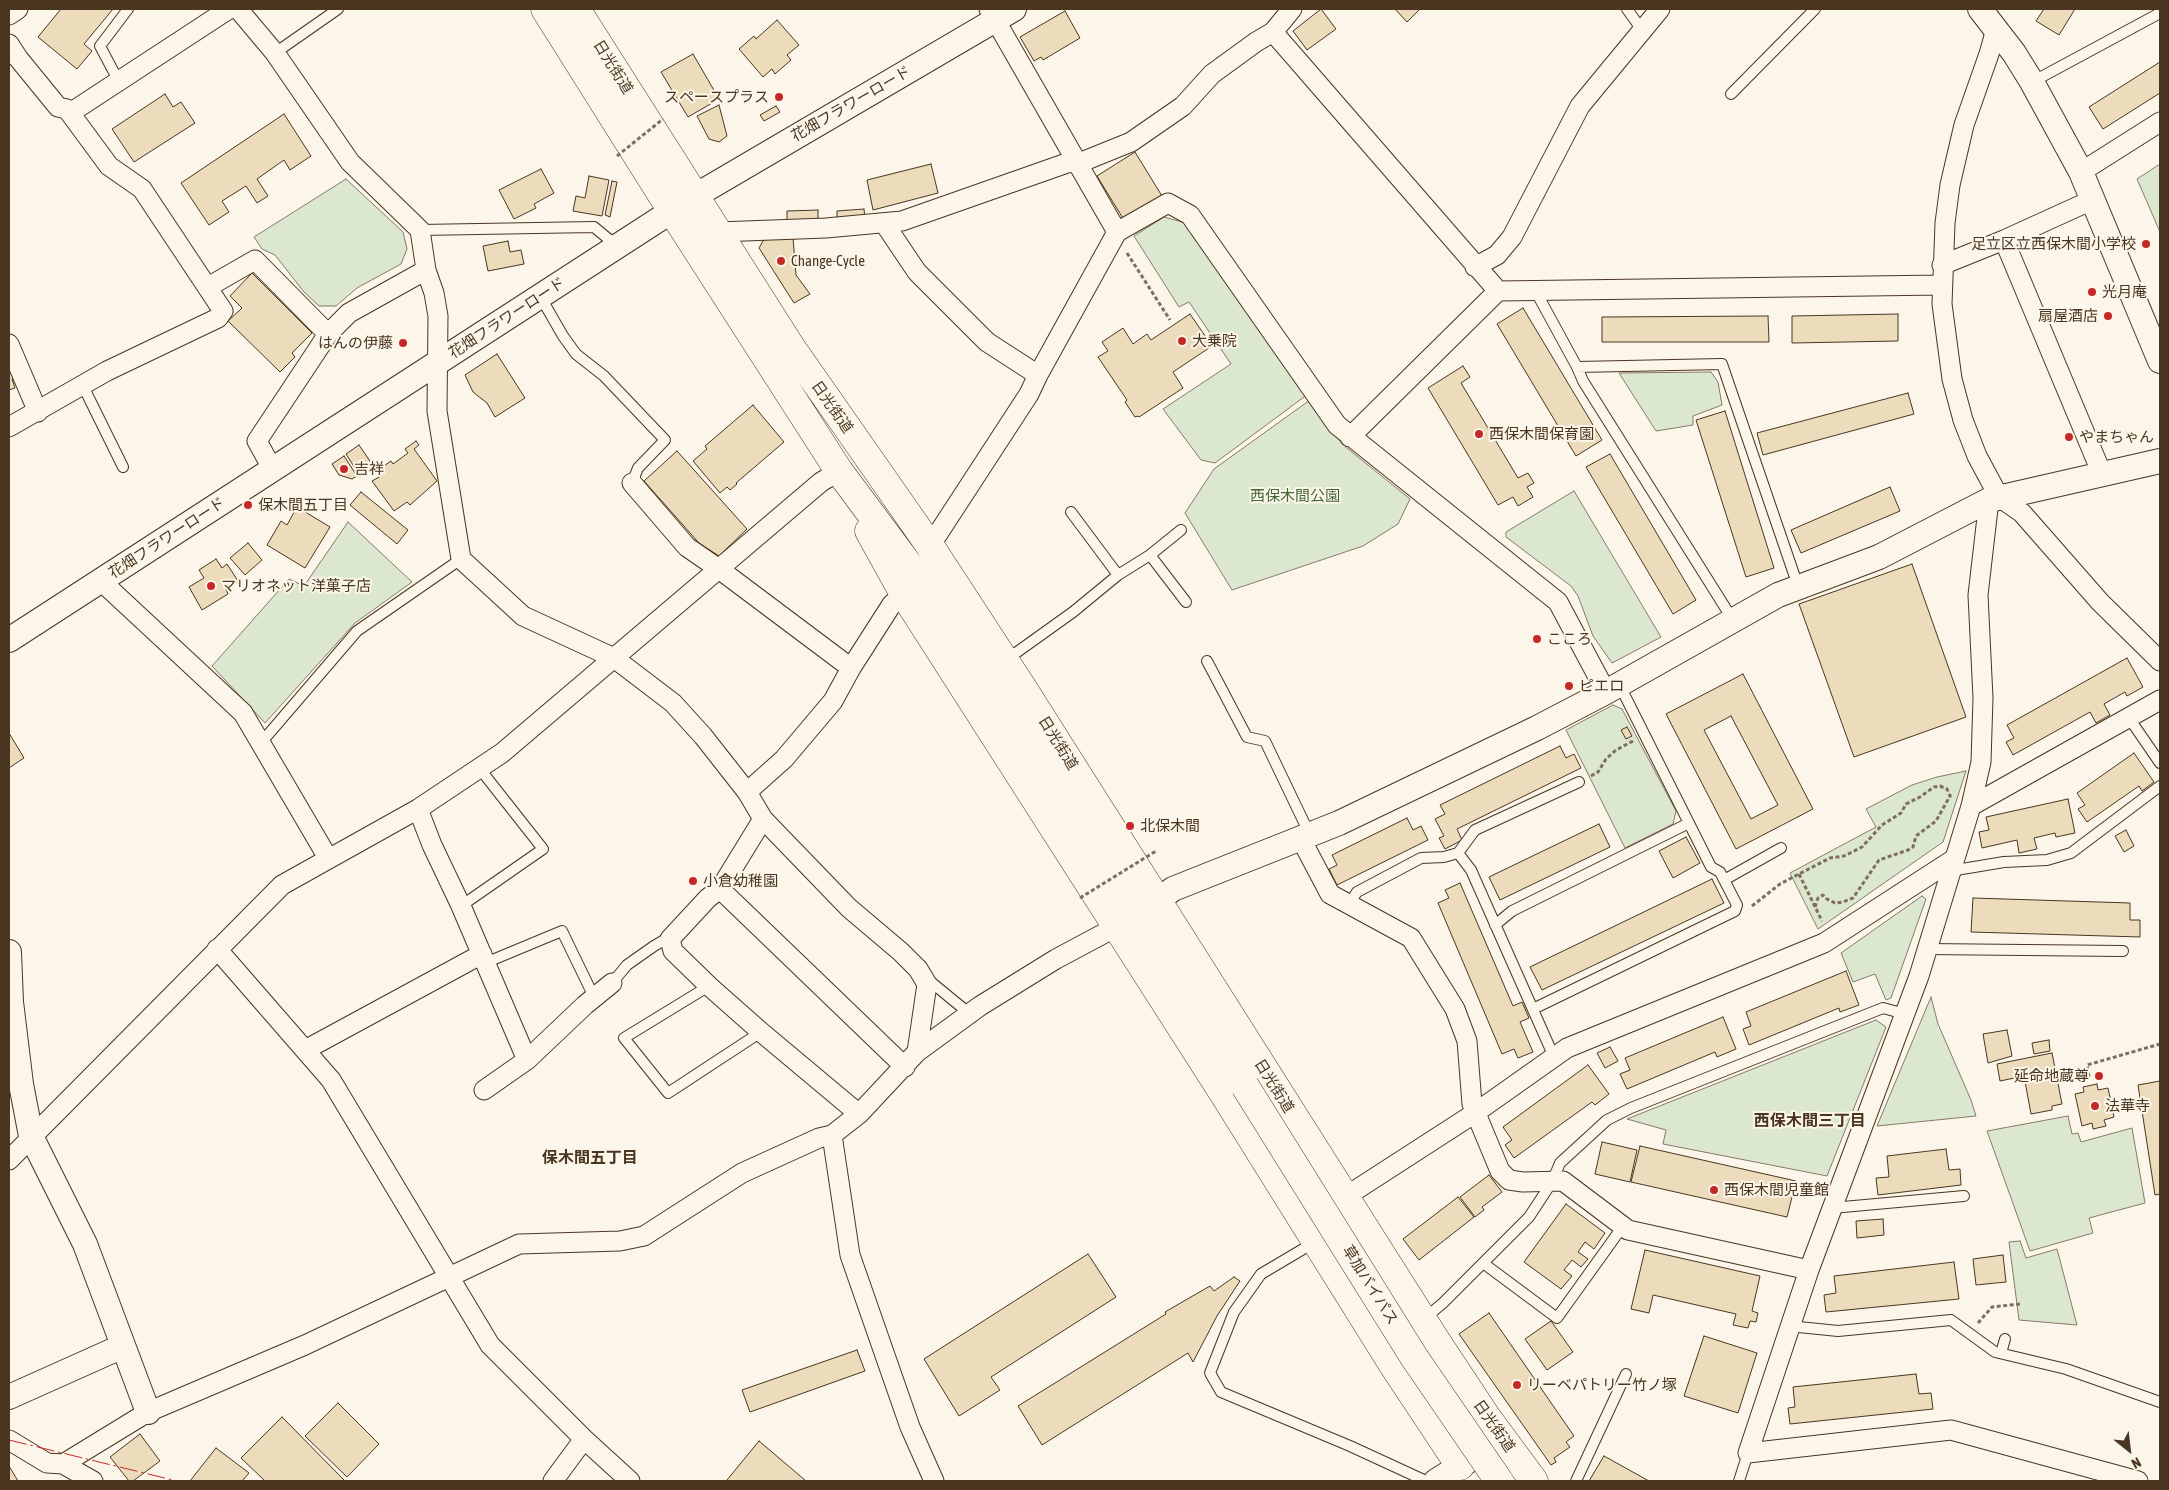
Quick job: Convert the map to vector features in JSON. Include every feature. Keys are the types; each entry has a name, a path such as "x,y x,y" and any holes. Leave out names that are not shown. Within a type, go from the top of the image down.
{"highway":[{"name":"日光街道","path":"545,9 839,471 949,619 1245,1086"},
{"name":"日光街道","path":"576,9 791,347 930,546 1005,661 1424,1320 1503,1440 1534,1481"},
{"path":"839,471 881,556 905,596 1395,1368 1460,1466"},
{"name":"草加バイパス","path":"1245,1086 1414,1356 1499,1481"}],"street":[{"path":"9,15 18,9"},
{"path":"70,113 229,9"},
{"path":"238,9 275,53 350,162 420,230 426,270 434,293 438,316 437,411 460,559 523,616 614,658 672,703 703,736 747,792 763,819 849,908 901,952 921,974 927,984 911,1060"},
{"path":"718,232 826,228 902,221 1067,163 1084,161 1131,142 1183,106 1212,74 1273,32 1292,9"},
{"path":"1476,267 1497,255 1512,237 1580,106 1660,9"},
{"path":"1980,9 1999,19 2014,53 2081,172 2160,361"},
{"path":"999,12 1076,162 1116,234"},
{"name":"花畑フラワーロード","path":"9,640 695,196 999,12"},
{"path":"1999,19 1964,125 1950,185 1942,265 1946,340 1952,379 1963,420 1994,498 1978,595 1983,698 1981,762 1966,802 1952,865 1905,1014 1809,1270 1748,1453 1951,1430 2138,1481"},
{"path":"1273,32 1498,291"},
{"path":"9,44 58,107 67,109 108,166 142,189 223,310 218,318 107,371 9,427"},
{"path":"2081,172 2160,122"},
{"path":"1942,265 2004,240 2092,200"},
{"path":"930,546 1029,394 1116,234 1168,203 1190,215 1337,426 1558,602 1613,688"},
{"path":"884,223 917,272 987,342 1038,375"},
{"path":"2004,240 2102,474"},
{"path":"208,287 255,260 328,334"},
{"path":"273,470 257,441 328,334 349,313 426,270"},
{"path":"1350,437 1498,291 1942,284"},
{"path":"9,344 38,412"},
{"path":"1156,900 1173,889 1339,823 1492,750 1613,688 1778,594 1880,557 1994,498 2160,460"},
{"path":"9,1160 282,885 418,809 502,753 821,482 839,471"},
{"path":"632,483 686,547 719,569 851,668"},
{"path":"1994,498 2022,513 2100,602 2160,661"},
{"path":"101,581 243,714 328,858"},
{"path":"747,792 771,772 833,700 892,604 905,596"},
{"path":"1966,802 2129,718 2160,700"},
{"path":"418,809 527,1060"},
{"path":"763,819 720,889 708,898 670,939 674,951 708,986 859,1114"},
{"path":"1306,837 1330,894 1411,938 1455,1009 1467,1041 1472,1104 1500,1171 1509,1180 1563,1181 1628,1230 1809,1270"},
{"path":"1345,1197 1475,1113 1567,1048 1824,943 1952,865"},
{"path":"720,889 911,1060"},
{"path":"63,1464 148,1412 305,1345 519,1244 620,1241 644,1236 742,1173 819,1138 832,1135 859,1114 911,1060 970,1014 1056,959 1116,928"},
{"path":"217,949 331,1080 490,1345 584,1439 630,1481"},
{"path":"9,952 10,1003 21,1084 31,1136 85,1244 148,1412"},
{"path":"305,1050 483,959"},
{"path":"484,1090 527,1060 594,997 612,983"},
{"path":"832,1135 850,1255 910,1427 934,1481"},
{"path":"9,1397 123,1346"},
{"path":"553,1481 584,1439"},
{"path":"9,1440 47,1463 63,1464 93,1481"},
{"path":"1436,1481 1503,1440"}],"lane":[{"path":"118,80 100,46 128,9"},
{"path":"275,53 338,9"},
{"path":"1627,9 1642,30"},
{"path":"1731,94 1815,9"},
{"path":"2032,82 2160,13"},
{"path":"420,230 594,227 617,246"},
{"path":"1535,290 1583,381 1733,620"},
{"path":"540,296 563,336 576,354 604,376 665,440 638,468 632,483"},
{"path":"1577,367 1722,364 1798,586"},
{"path":"82,386 123,467"},
{"path":"1071,512 1118,575"},
{"path":"1005,661 1073,612 1118,575 1150,555 1181,530"},
{"path":"1150,555 1186,602"},
{"path":"260,744 357,631 460,559"},
{"path":"1207,661 1247,737 1265,741 1306,837"},
{"path":"1533,1009 1735,911 1737,905 1720,872 1711,867 1644,735 1613,688"},
{"path":"2129,718 2160,764"},
{"path":"461,906 543,849 480,769"},
{"path":"1349,904 1357,892 1421,858 1444,857 1458,853 1475,830 1579,782"},
{"path":"1952,865 2047,860 2071,853 2160,786"},
{"path":"1495,925 1512,911 1689,823"},
{"path":"1724,880 1781,848"},
{"path":"1458,853 1471,870 1554,1057"},
{"path":"483,959 562,931 594,997"},
{"path":"612,983 627,965 674,934"},
{"path":"1926,949 2123,951"},
{"path":"921,974 970,1014"},
{"path":"708,986 624,1038 668,1093 761,1032"},
{"path":"1424,1320 1529,1217 1552,1182 1560,1163 1589,1134 1607,1120 1631,1108 1883,1008 1905,1014"},
{"path":"1832,1208 1964,1196"},
{"path":"1483,1263 1557,1318 1623,1226"},
{"path":"1316,1241 1261,1274 1234,1312 1210,1373 1221,1392 1350,1446 1426,1481"},
{"path":"1789,1326 1838,1331 1951,1320 1992,1350 2066,1369 2160,1402"},
{"path":"2001,1353 2005,1339"},
{"path":"1576,1481 1626,1374"},
{"path":"1739,1481 1748,1453"}],"path":[{"path":"617,156 663,119"},
{"path":"1116,234 1170,320"},
{"path":"1579,782 1598,772 1606,759 1616,750 1644,735"},
{"path":"1735,911 1757,904 1780,884 1798,874 1830,858 1844,856 1862,847 1882,825 1902,812 1906,804 1920,797 1934,786 1940,786 1947,790 1950,796 1966,802"},
{"path":"1815,907 1818,898 1822,895 1827,900 1835,903 1852,898 1879,860 1908,850 1913,846 1916,836 1936,821 1950,796"},
{"path":"1080,898 1156,851"},
{"path":"1798,874 1823,922"},
{"path":"2090,1077 2086,1065 2160,1044"},
{"path":"1968,1333 1992,1307 2020,1304"}],"green space":[{"path":"2160,164 2160,232 2137,179"},
{"path":"346,179 403,232 407,249 401,264 357,288 336,306 319,306 304,292 275,255 262,249 254,237"},
{"path":"1164,217 1186,223 1308,394 1215,463 1201,460 1163,409 1231,364 1189,302 1179,307 1134,236"},
{"path":"1711,372 1718,382 1722,405 1693,416 1693,425 1656,431 1619,373"},
{"name":"西保木間公園","path":"1310,400 1342,444 1410,499 1398,524 1363,546 1232,590 1185,513 1214,469"},
{"path":"1574,491 1661,637 1612,663 1593,636 1578,596 1571,586 1506,537 1506,532"},
{"path":"348,522 412,582 355,623 265,723 212,666 289,579 304,586"},
{"path":"1613,705 1622,709 1676,811 1673,824 1625,848 1566,730"},
{"path":"1966,771 1943,842 1818,929 1790,873 1876,827 1866,809 1912,785"},
{"path":"1922,896 1926,899 1891,998 1886,1000 1875,974 1853,982 1841,953"},
{"path":"1931,997 1938,1024 1976,1116 1877,1126"},
{"path":"1876,1020 1886,1027 1827,1176 1663,1144 1666,1130 1627,1119"},
{"path":"2068,1116 2072,1134 2078,1133 2081,1142 2132,1128 2145,1203 2089,1218 2093,1233 2030,1251 1987,1131"},
{"path":"2020,1241 2026,1258 2057,1249 2077,1325 2019,1320 2009,1242"}],"building":[{"path":"61,9 113,9 84,44 92,51 77,69 38,37"},
{"path":"1321,9 1336,29 1307,50 1293,31"},
{"path":"1395,9 1420,9 1407,22"},
{"path":"2044,9 2075,9 2059,35 2036,21"},
{"path":"1065,11 1080,38 1043,60 1041,57 1034,61 1020,37"},
{"path":"777,20 799,45 787,55 791,60 775,74 772,69 763,77 739,49 754,36 756,39"},
{"path":"693,54 719,99 688,117 661,72"},
{"path":"2160,62 2160,93 2103,129 2089,107"},
{"path":"165,94 173,107 181,102 195,123 134,162 112,129"},
{"path":"719,105 727,136 719,142 709,139 697,116"},
{"path":"776,106 780,112 764,121 760,115"},
{"path":"284,114 311,156 290,170 284,160 257,179 268,196 257,203 246,186 222,201 229,212 209,225 181,183"},
{"path":"1135,152 1162,196 1124,220 1097,176"},
{"path":"931,164 938,193 873,210 867,180"},
{"path":"541,169 554,193 534,204 536,208 514,219 499,190"},
{"path":"589,176 609,180 602,216 573,211 576,196 585,198"},
{"path":"612,181 617,182 610,217 605,215"},
{"path":"864,209 865,219 837,221 837,211"},
{"path":"818,210 818,223 787,224 787,211"},
{"path":"793,238 796,275 810,294 794,303 759,248 764,239"},
{"path":"508,241 510,252 521,250 524,264 488,271 483,246"},
{"path":"252,273 312,333 292,353 295,357 280,372 228,321 242,308 230,296"},
{"path":"1523,308 1602,440 1576,456 1497,324"},
{"path":"1190,314 1212,346 1173,372 1183,388 1139,417 1135,417 1125,402 1127,400 1098,357 1108,351 1102,342 1123,328 1133,344 1147,334 1151,340"},
{"path":"1898,314 1898,341 1792,343 1792,316"},
{"path":"1768,316 1769,342 1602,342 1602,317"},
{"path":"497,354 525,398 495,417 487,403 473,392 465,375"},
{"path":"9,359 15,378 12,379 15,388 9,390"},
{"path":"1463,366 1470,377 1461,383 1518,478 1528,473 1534,483 1527,487 1533,497 1518,506 1513,497 1498,505 1428,388"},
{"path":"1908,393 1914,414 1763,455 1757,433"},
{"path":"753,405 784,442 730,490 727,487 720,493 693,461 707,449 705,446"},
{"path":"1725,411 1774,568 1746,577 1696,420"},
{"path":"416,441 419,445 414,449 437,481 410,505 407,502 394,511 372,481 381,476 377,471 391,461 393,464 408,453 405,449"},
{"path":"359,445 374,467 360,476 346,454"},
{"path":"677,451 747,529 719,556 699,543 644,481"},
{"path":"1610,454 1696,600 1673,614 1586,467"},
{"path":"344,456 357,476 352,479 339,475 332,464"},
{"path":"1890,487 1900,511 1801,553 1791,530"},
{"path":"361,492 408,530 397,544 350,505"},
{"path":"297,507 330,527 305,568 267,545 281,521 287,525"},
{"path":"248,543 262,560 245,575 230,558"},
{"path":"216,559 222,568 227,564 238,581 226,589 228,594 202,610 189,587 204,578 199,570"},
{"path":"1912,564 1966,717 1854,757 1799,604"},
{"path":"2127,658 2143,687 2127,696 2125,692 2104,704 2110,715 2096,723 2090,712 2013,755 2006,742 2014,738 2007,725"},
{"path":"1743,674 1813,809 1736,849 1666,714","holes":["1731,716 1778,805 1751,819 1704,730"]},
{"path":"1627,727 1632,736 1626,739 1621,730"},
{"path":"9,733 24,758 9,768"},
{"path":"1560,746 1566,758 1574,754 1581,768 1457,829 1462,840 1445,849 1439,838 1444,836 1435,819 1445,814 1440,805"},
{"path":"2134,753 2154,782 2142,791 2139,786 2087,822 2078,809 2085,805 2077,793"},
{"path":"2068,799 2075,833 2056,837 2055,833 2034,838 2037,849 2019,853 2017,840 1982,848 1979,832 1989,830 1986,817"},
{"path":"1407,818 1413,830 1421,826 1428,840 1337,885 1329,869 1337,865 1332,855"},
{"path":"1599,824 1610,847 1500,900 1489,877"},
{"path":"2126,830 2134,846 2124,852 2115,836"},
{"path":"1686,837 1700,863 1673,878 1659,851"},
{"path":"1712,879 1724,903 1542,990 1530,967"},
{"path":"1460,883 1513,1006 1522,1002 1529,1018 1520,1022 1533,1052 1518,1058 1514,1049 1502,1054 1438,903 1449,898 1445,890"},
{"path":"1973,898 2130,903 2130,920 2140,920 2140,937 1971,932"},
{"path":"1846,971 1859,1005 1840,1012 1839,1008 1749,1045 1743,1029 1751,1026 1746,1012"},
{"path":"1723,1017 1736,1049 1717,1057 1715,1052 1627,1089 1620,1074 1630,1070 1625,1058"},
{"path":"2007,1030 2012,1056 1988,1063 1983,1034"},
{"path":"2049,1040 2050,1051 2034,1054 2032,1043"},
{"path":"1610,1047 1618,1061 1605,1068 1597,1053"},
{"path":"2052,1053 2062,1104 2052,1106 2052,1110 2031,1114 2024,1076 2000,1081 1997,1064"},
{"path":"1588,1065 1609,1094 1595,1105 1592,1102 1514,1158 1505,1145 1512,1140 1503,1127"},
{"path":"2160,1081 2160,1194 2155,1195 2138,1085"},
{"path":"2097,1084 2098,1090 2108,1088 2114,1117 2104,1120 2106,1126 2093,1129 2092,1123 2082,1126 2075,1094 2084,1092 2083,1087"},
{"path":"1602,1142 1637,1150 1630,1182 1595,1174"},
{"path":"1640,1146 1796,1181 1787,1217 1631,1182"},
{"path":"1946,1149 1949,1170 1960,1169 1961,1185 1878,1195 1876,1178 1889,1177 1887,1156"},
{"path":"1489,1175 1502,1192 1482,1207 1484,1210 1475,1217 1460,1197"},
{"path":"1458,1197 1474,1217 1419,1260 1403,1239"},
{"path":"1566,1204 1605,1233 1594,1249 1585,1242 1578,1252 1588,1259 1581,1267 1572,1260 1564,1270 1572,1276 1561,1289 1524,1262"},
{"path":"1883,1219 1884,1235 1857,1238 1856,1221"},
{"path":"1645,1250 1760,1276 1752,1311 1758,1313 1756,1322 1750,1321 1748,1328 1733,1325 1736,1314 1653,1295 1649,1313 1631,1309"},
{"path":"1088,1254 1116,1297 991,1377 1000,1390 959,1416 924,1359"},
{"path":"2003,1255 2006,1282 1976,1285 1973,1259"},
{"path":"1954,1262 1959,1299 1826,1312 1824,1295 1836,1293 1834,1276"},
{"path":"1234,1277 1240,1281 1217,1316 1193,1362 1188,1353 1042,1445 1018,1406 1166,1314 1165,1312 1210,1286 1214,1291"},
{"name":"リーベパトリー竹ノ塚","path":"1489,1313 1574,1436 1566,1442 1570,1447 1554,1458 1556,1462 1551,1465 1459,1334"},
{"path":"1551,1321 1573,1352 1547,1370 1525,1339"},
{"path":"1704,1336 1757,1353 1738,1413 1684,1396"},
{"path":"857,1350 865,1371 750,1412 742,1390"},
{"path":"1916,1374 1919,1394 1931,1393 1933,1409 1790,1424 1788,1408 1795,1407 1793,1387"},
{"path":"338,1403 379,1444 347,1477 305,1436"},
{"path":"282,1417 345,1481 265,1481 241,1458"},
{"path":"140,1434 160,1461 133,1481 129,1481 110,1457"},
{"path":"759,1441 806,1481 728,1481"},
{"path":"216,1448 249,1473 242,1481 190,1481"},
{"path":"1604,1456 1649,1481 1589,1481"},
{"path":"9,1466 18,1481 9,1481"}],"power":[{"path":"9,1440 177,1481"}],"place":[{"name":"スペースプラス","path":"779,97"},
{"name":"足立区立西保木間小学校","path":"2146,244"},
{"name":"Change-Cycle","path":"781,261"},
{"name":"光月庵","path":"2092,292"},
{"name":"扇屋酒店","path":"2108,316"},
{"name":"大乗院","path":"1182,341"},
{"name":"はんの伊藤","path":"403,343"},
{"name":"西保木間保育園","path":"1479,434"},
{"name":"やまちゃん","path":"2069,437"},
{"name":"吉祥","path":"344,469"},
{"name":"保木間五丁目","path":"248,505"},
{"name":"マリオネット洋菓子店","path":"211,586"},
{"name":"こころ","path":"1537,639"},
{"name":"ピエロ","path":"1569,686"},
{"name":"北保木間","path":"1130,826"},
{"name":"小倉幼稚園","path":"693,881"},
{"name":"延命地蔵尊","path":"2099,1076"},
{"name":"法華寺","path":"2095,1106"},
{"name":"西保木間児童館","path":"1714,1190"},
{"name":"リーベパトリー竹ノ塚","path":"1517,1385"}],"district":[{"name":"西保木間三丁目","path":"1810,1121"},
{"name":"保木間五丁目","path":"590,1158"}]}
